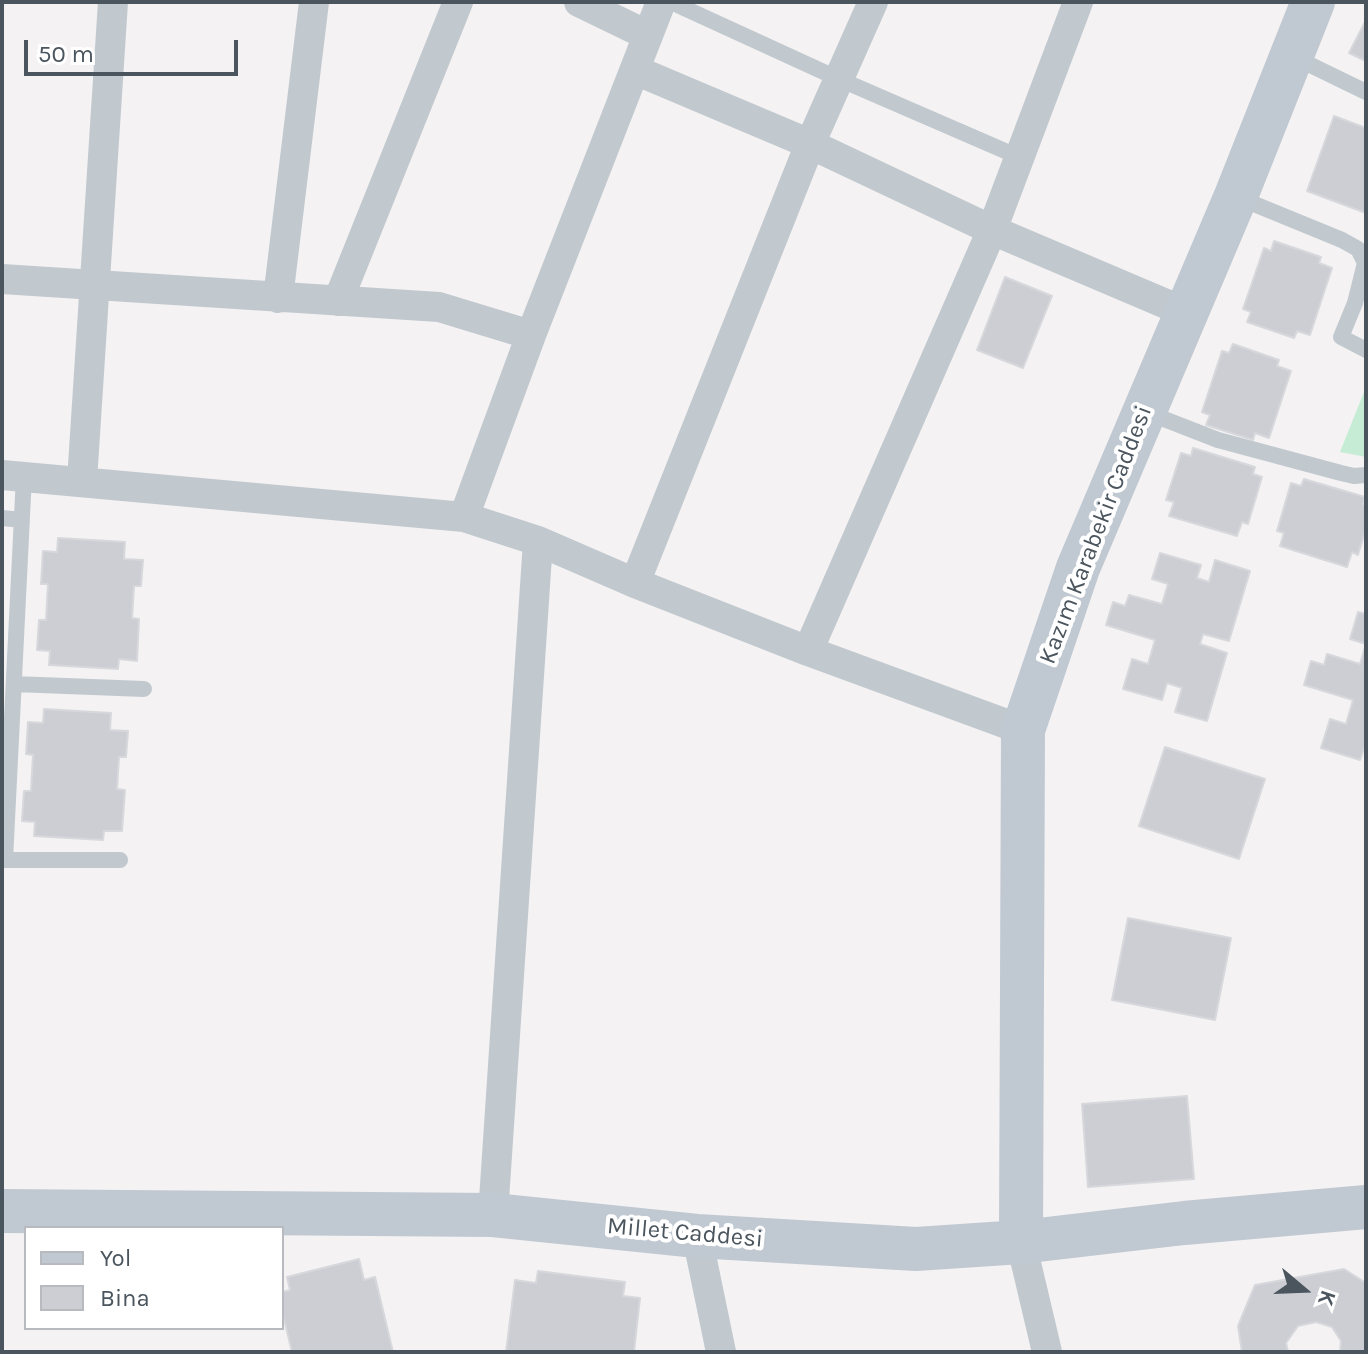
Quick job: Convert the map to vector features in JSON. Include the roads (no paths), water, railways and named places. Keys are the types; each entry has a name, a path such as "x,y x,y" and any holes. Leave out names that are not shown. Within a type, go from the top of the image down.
{"street":[{"path":"82,481 113,2"},
{"path":"278,298 314,2"},
{"path":"338,301 458,2"},
{"path":"579,2 647,35"},
{"path":"464,517 531,335 661,2"},
{"path":"635,583 810,144 873,2"},
{"path":"808,651 992,230 1078,2"},
{"name":"Kazım Karabekir Caddesi","path":"1021,1242 1023,730 1078,568 1236,196 1313,2"},
{"path":"635,70 810,144 992,230 1185,312"},
{"path":"2,279 439,307 531,335"},
{"path":"13,476 464,517 538,541 808,651 1023,730"},
{"path":"493,1215 538,541"},
{"name":"Millet Caddesi","path":"2,1211 493,1215 697,1236 916,1249 1021,1242 1184,1223 1366,1207"},
{"path":"697,1236 721,1352"},
{"path":"1021,1242 1047,1352"}],"lane":[{"path":"671,2 1019,157"},
{"path":"1292,56 1366,92"},
{"path":"1236,196 1358,249 1365,263 1355,303 1341,337 1366,350"},
{"path":"1144,411 1218,440 1341,473 1366,475"},
{"path":"13,476 22,520 4,860 120,860"},
{"path":"2,518 22,520"},
{"path":"14,684 144,689"}]}
